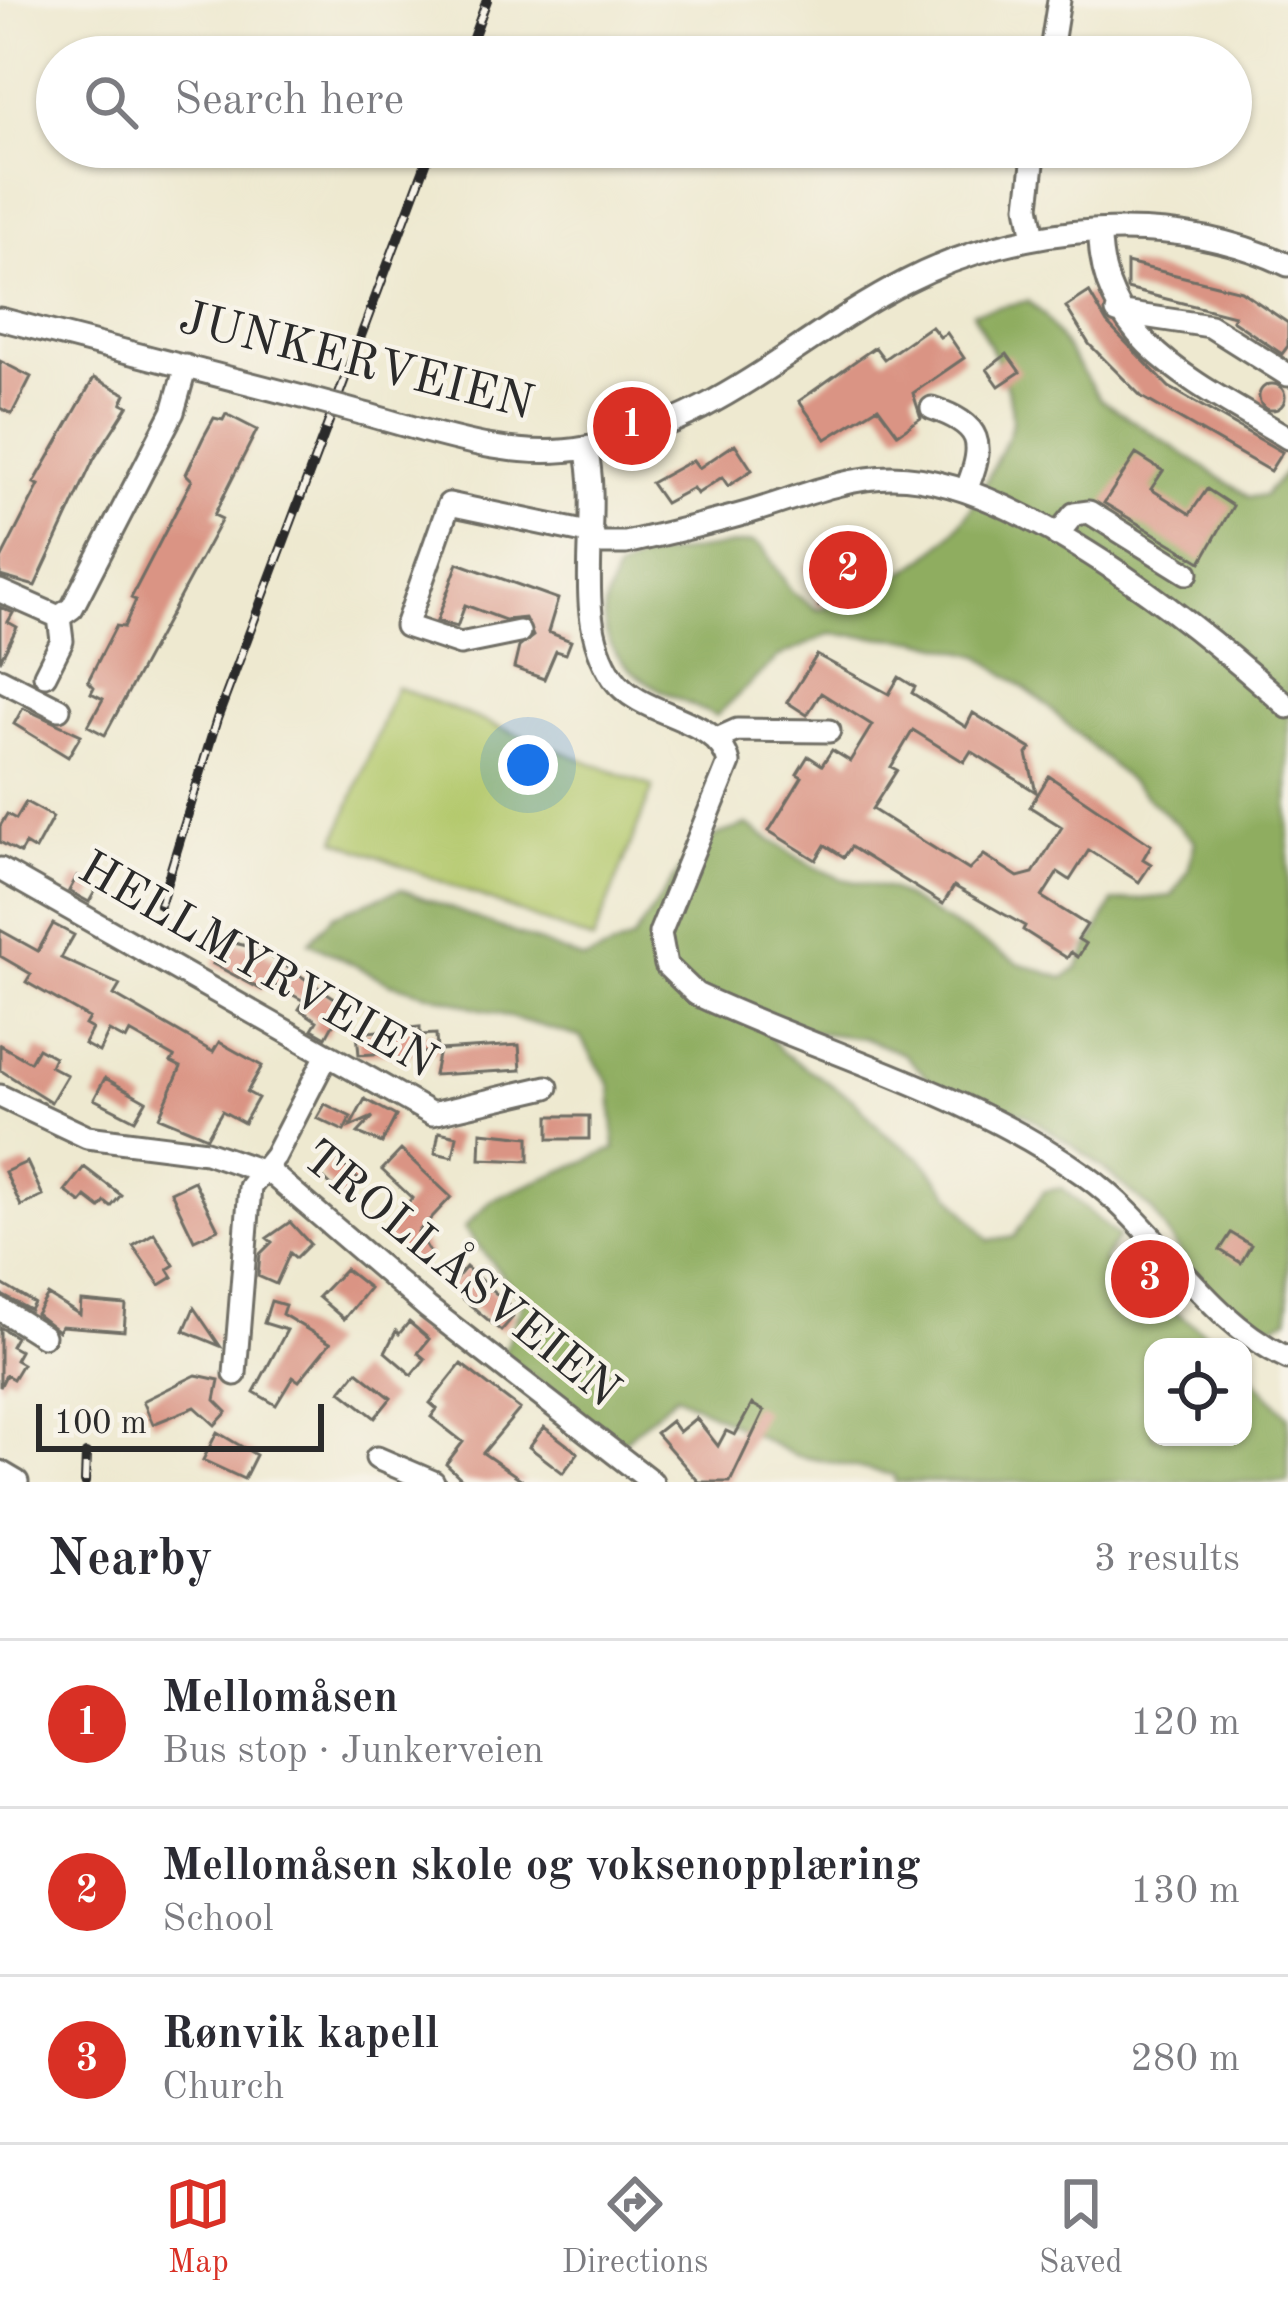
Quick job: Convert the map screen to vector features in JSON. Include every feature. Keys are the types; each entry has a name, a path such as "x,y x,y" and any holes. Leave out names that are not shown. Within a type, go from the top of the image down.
{"street":[{"path":"1053,36 1059,0"},
{"path":"1032,168 1028,206 1034,238"},
{"path":"1100,232 1103,272 1118,312 1175,368 1288,438"},
{"name":"JUNKERVEIEN","path":"0,319 480,444 545,452 586,448 708,409 909,280 1034,238 1100,232 1186,234 1288,265"},
{"path":"1118,312 1210,326 1288,375"},
{"path":"59,616 72,608 173,412 186,366"},
{"path":"932,408 957,416 976,437 979,459 966,490"},
{"path":"586,448 594,538 594,631 614,679 648,708 717,739 729,763 660,933 664,962 679,981 753,1021 927,1088 1028,1138 1140,1219 1235,1328 1288,1358"},
{"path":"519,632 460,644 406,626 449,504 594,538 648,538 863,479 929,480 966,490 1057,536 1160,604 1288,706"},
{"path":"1057,536 1074,514 1089,512 1187,573"},
{"path":"0,591 59,616"},
{"path":"45,675 62,641 59,616"},
{"path":"0,679 58,709"},
{"path":"717,739 737,730 829,730"},
{"name":"HELLMYRVEIEN","path":"0,869 432,1114 547,1087"},
{"path":"235,1374 250,1187 275,1156 327,1055"},
{"name":"TROLLÅSVEIEN","path":"0,1096 87,1137 170,1145 260,1169 652,1482"},
{"path":"0,1309 43,1336"},
{"path":"377,1458 433,1482"},
{"path":"0,1472 17,1482"}],"green space":[{"path":"1028,301 1044,315 1100,399 1249,497 1264,496 1288,469 1288,1318 1274,1325 1230,1310 1200,1284 1153,1211 1092,1159 1025,1114 932,1082 904,1054 863,1038 761,1026 782,1052 853,1099 885,1134 922,1159 989,1241 1014,1237 1044,1191 1062,1188 1118,1237 1103,1262 1213,1338 1144,1338 1144,1446 1252,1446 1252,1377 1288,1416 1288,1482 895,1482 894,1475 794,1455 676,1395 621,1444 503,1354 523,1301 464,1228 492,1200 615,1149 611,1086 580,1037 390,983 309,942 334,915 401,889 584,960 632,940 693,851 719,834 747,825 808,864 842,879 890,889 1018,963 1063,978 1077,969 1113,902 1172,896 1188,871 1195,841 1039,699 980,656 918,640 830,634 777,658 716,716 645,681 616,654 608,638 604,613 616,572 641,558 753,542 763,548 792,592 818,610 878,585 927,557 965,517 1012,422 1003,377 973,312"},
{"path":"396,687 653,787 593,941 336,840"}],"building":[{"path":"1127,263 1241,291 1288,323 1288,346 1282,354 1232,320 1234,316 1127,289"},
{"path":"1089,292 1107,323 1169,387 1282,452 1270,471 1142,397 1089,344 1066,307"},
{"path":"931,326 940,337 947,333 964,358 913,393 921,418 898,434 878,407 826,439 799,401 875,347 884,359"},
{"path":"1007,354 1020,372 999,386 987,369"},
{"path":"0,361 31,377 12,414 0,408"},
{"path":"94,378 126,394 122,403 128,406 94,459 35,586 0,576 0,561 39,485 34,483"},
{"path":"1272,384 1285,397 1272,410 1259,397"},
{"path":"226,414 257,430 214,515 222,519 105,735 88,726 103,699 91,693 94,687 88,681 116,626 124,627 136,600 131,598 192,480 186,474 203,438 214,418 223,420"},
{"path":"735,444 752,470 728,486 722,477 697,494 693,488 665,503 651,483 693,460 699,468"},
{"path":"1136,454 1163,471 1151,489 1190,514 1207,489 1233,506 1201,562 1104,503"},
{"path":"874,539 891,566 819,606 805,567 829,552 835,563"},
{"path":"458,563 558,599 548,632 571,641 566,654 556,651 544,679 514,668 519,647 533,636 525,618 505,620 465,605 457,627 437,621"},
{"path":"0,607 13,613 8,622 17,627 0,661"},
{"path":"817,655 889,694 899,677 915,687 912,693 966,727 973,713 1031,749 1027,754 1036,792 971,751 964,762 913,730 891,767 897,770 872,809 969,870 984,855 1018,877 1033,873 1062,827 1030,807 1049,776 1151,845 1143,859 1151,864 1139,882 1089,850 1070,880 1058,872 1042,897 1087,925 1078,939 1086,944 1078,957 1071,952 1067,958 1023,930 1025,926 954,886 943,904 851,847 844,857 825,845 816,860 769,831 802,777 797,774 808,756 822,765 832,750 850,761 872,725 821,693 807,715 787,702"},
{"path":"23,708 81,735 68,757 14,724"},
{"path":"26,802 53,817 35,850 25,844 20,853 0,842 0,826 7,814 16,819"},
{"path":"77,876 97,888 89,902 69,891"},
{"path":"53,924 74,935 61,958 120,985 114,995 213,1052 219,1042 262,1066 247,1092 258,1098 244,1123 222,1111 207,1137 159,1117 181,1067 171,1062 174,1057 130,1032 126,1040 109,1031 99,1052 84,1044 92,1029 85,1025 89,1018 26,982 31,974 0,956 0,930 38,951"},
{"path":"226,941 259,949 344,1004 326,1037 312,1029 317,1021 299,1009 304,1001 267,981 262,990 213,964"},
{"path":"420,1027 420,1035 436,1034 437,1052 405,1054 399,1061 389,1053 359,1055 357,1033"},
{"path":"0,1045 30,1062 38,1048 54,1057 50,1066 67,1075 51,1102 0,1070"},
{"path":"519,1045 521,1070 434,1075 439,1050"},
{"path":"105,1078 146,1101 135,1120 94,1099"},
{"path":"365,1099 396,1116 382,1143 358,1133 373,1117 350,1127"},
{"path":"325,1104 351,1117 344,1131 317,1118"},
{"path":"549,1116 589,1116 589,1139 549,1139"},
{"path":"439,1132 457,1136 453,1157 435,1153"},
{"path":"481,1132 529,1137 529,1161 480,1159"},
{"path":"401,1150 451,1197 418,1232 430,1253 417,1266 381,1233 412,1198 382,1170"},
{"path":"336,1158 361,1182 345,1199 320,1175"},
{"path":"27,1162 43,1196 21,1206 5,1172"},
{"path":"84,1167 121,1195 111,1207 105,1202 100,1208 86,1197 81,1203 65,1191"},
{"path":"194,1181 218,1229 194,1240 171,1192"},
{"path":"290,1222 310,1244 296,1258 290,1253 276,1284 258,1276 260,1254 272,1242 267,1238"},
{"path":"154,1233 174,1265 168,1269 173,1277 160,1285 133,1246"},
{"path":"1231,1233 1251,1245 1241,1263 1220,1250"},
{"path":"1127,1254 1161,1270 1175,1286 1169,1302 1163,1305 1123,1281 1126,1277 1117,1271"},
{"path":"466,1267 509,1305 513,1317 501,1331 449,1287"},
{"path":"345,1269 369,1288 344,1319 318,1297"},
{"path":"0,1283 34,1303 30,1310 0,1294"},
{"path":"48,1295 80,1315 81,1301 126,1305 124,1331 61,1326 58,1331 36,1314"},
{"path":"271,1301 285,1305 282,1314 330,1343 299,1381 293,1377 276,1405 254,1392 287,1330 264,1323"},
{"path":"194,1308 220,1346 184,1331"},
{"path":"409,1322 429,1339 418,1353 425,1359 412,1375 385,1352 396,1331 399,1334"},
{"path":"0,1327 16,1337 11,1346 20,1351 15,1360 22,1364 13,1379 6,1375 0,1387"},
{"path":"461,1364 520,1409 483,1453 525,1482 465,1482 446,1464 463,1442 431,1417 437,1409 430,1403"},
{"path":"357,1371 391,1398 375,1418 341,1391"},
{"path":"196,1375 219,1380 215,1400 227,1412 215,1425 195,1407 153,1424 143,1401"},
{"path":"752,1404 764,1411 730,1482 699,1482 656,1433 671,1421 679,1432 696,1418 718,1446 726,1431 735,1435"},
{"path":"544,1427 578,1453 563,1473 529,1447"},
{"path":"217,1432 256,1455 244,1479 203,1460"}],"railway":[{"path":"474,36 487,0"},
{"path":"160,905 217,719 424,168"},
{"path":"85,1482 86,1454"}],"place":[{"name":"Mellomåsen","path":"632,426"},
{"name":"Mellomåsen skole og voksenopplæring","path":"848,570"},
{"name":"Rønvik kapell","path":"1150,1279"}]}
